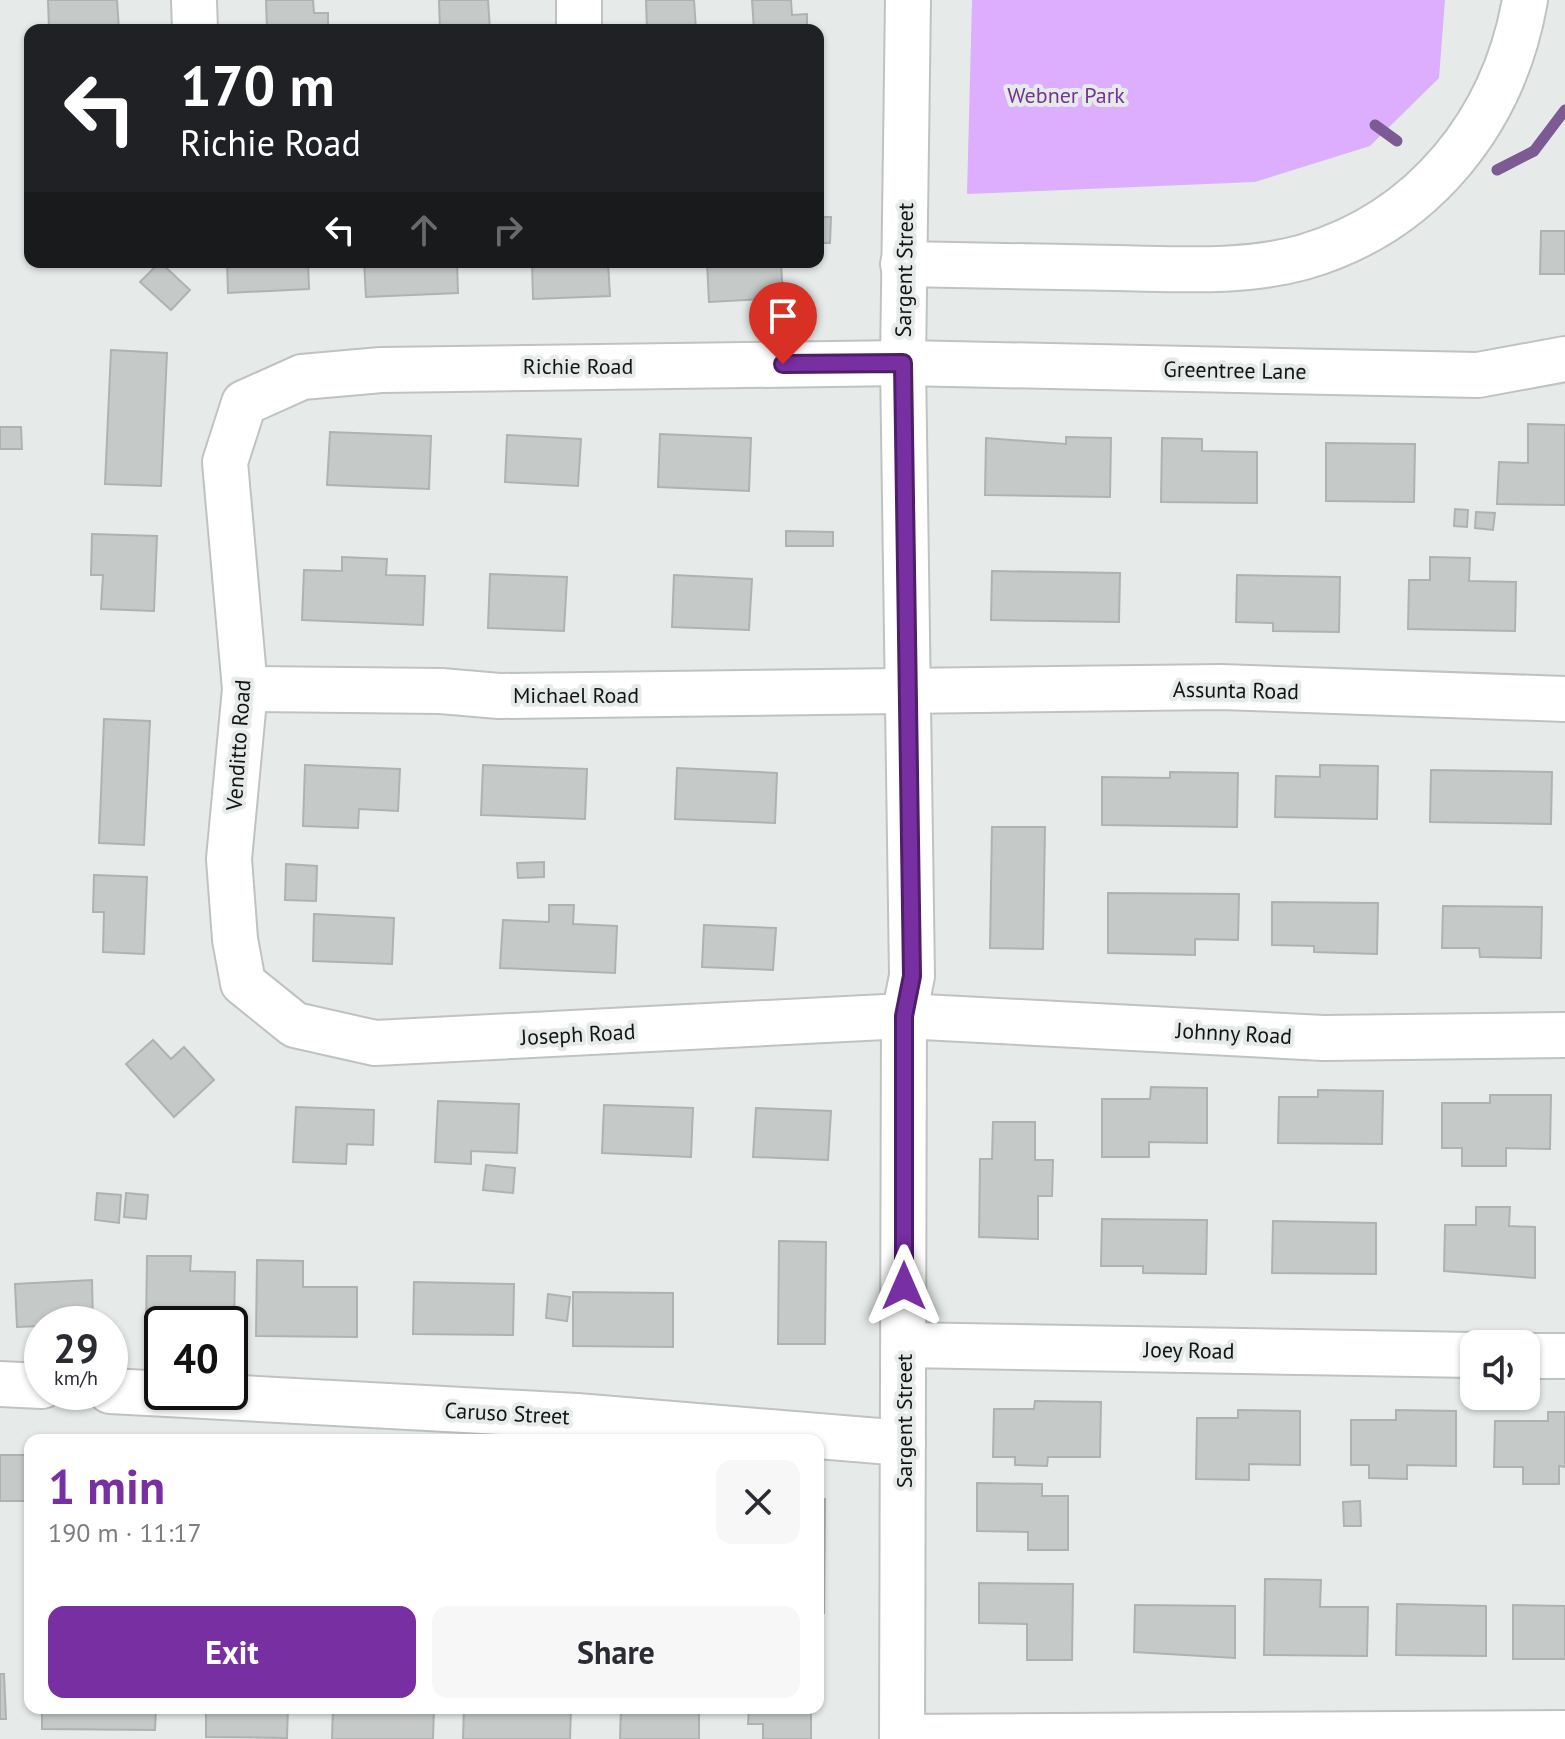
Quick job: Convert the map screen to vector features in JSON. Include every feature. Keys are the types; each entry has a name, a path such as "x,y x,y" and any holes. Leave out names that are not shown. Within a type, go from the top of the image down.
{"main road":[{"path":"194,0 195,24"},
{"path":"579,0 579,24"},
{"name":"Sargent Street","path":"902,1738 904,1016 912,976 903,363 908,0"},
{"path":"903,264 1236,268 1304,257 1336,245 1400,210 1428,187 1478,129 1510,63 1525,0"},
{"name":"Greentree Lane","path":"903,363 1478,375 1565,359"},
{"name":"Richie Road","path":"258,397 302,377 381,370 903,363"},
{"name":"Venditto Road","path":"258,397 244,403 225,462 245,689 229,859 235,939 243,983 263,999"},
{"name":"Assunta Road","path":"907,692 1221,687 1565,699"},
{"name":"Michael Road","path":"245,689 441,691 499,696 907,692"},
{"name":"Joseph Road","path":"263,999 295,1025 375,1043 904,1016"},
{"name":"Johnny Road","path":"904,1016 1323,1038 1565,1035"},
{"name":"Joey Road","path":"904,1345 1460,1355"},
{"path":"1540,1356 1565,1356"},
{"path":"0,1384 24,1385"},
{"name":"Caruso Street","path":"128,1392 577,1416 794,1434"},
{"name":"Caruso Street","path":"824,1436 903,1443"},
{"path":"902,1738 1565,1733"}],"green space":[{"name":"Webner Park","path":"972,0 1445,0 1439,78 1370,146 1255,182 967,194"}],"building":[{"path":"48,0 117,0 119,24 49,24"},
{"path":"266,0 313,0 314,13 328,13 328,24 267,24"},
{"path":"439,0 488,0 490,24 440,24"},
{"path":"646,0 694,0 696,24 647,24"},
{"path":"752,0 791,0 792,15 807,14 807,24 754,24"},
{"path":"824,217 831,217 830,243 824,243"},
{"path":"1541,231 1565,231 1565,274 1540,274"},
{"path":"154,268 166,268 190,290 171,310 140,282"},
{"path":"227,268 308,268 309,289 228,293"},
{"path":"364,268 457,268 458,293 366,297"},
{"path":"532,268 608,268 610,296 533,299"},
{"path":"707,268 781,268 783,298 709,302"},
{"path":"111,350 167,353 161,486 105,484"},
{"path":"1528,424 1565,425 1565,505 1497,504 1499,462 1528,463"},
{"path":"0,427 21,427 22,449 0,449"},
{"path":"330,432 431,436 429,489 327,485"},
{"path":"660,434 751,438 749,491 658,487"},
{"path":"507,435 581,439 578,486 505,482"},
{"path":"1066,437 1111,438 1110,497 985,495 986,438 1066,444"},
{"path":"1162,438 1202,439 1202,451 1257,452 1257,503 1161,502"},
{"path":"1326,443 1415,444 1414,502 1326,501"},
{"path":"1455,509 1468,510 1467,527 1454,526"},
{"path":"1476,512 1495,513 1493,530 1475,528"},
{"path":"786,531 833,532 833,546 786,546"},
{"path":"92,534 157,536 154,611 101,609 103,575 91,575"},
{"path":"342,557 387,559 386,575 425,576 423,625 302,620 304,570 342,571"},
{"path":"1430,557 1470,558 1469,581 1516,582 1515,631 1408,629 1409,580 1430,580"},
{"path":"992,571 1120,573 1119,622 991,620"},
{"path":"490,574 567,577 564,631 488,628"},
{"path":"674,575 752,579 749,630 672,627"},
{"path":"1237,575 1340,577 1339,632 1273,631 1273,623 1236,622"},
{"path":"104,719 150,721 144,845 99,843"},
{"path":"305,765 400,769 398,811 359,809 358,828 303,826"},
{"path":"483,765 587,769 585,819 481,815"},
{"path":"1320,765 1378,766 1377,819 1275,817 1276,776 1320,777"},
{"path":"677,768 777,773 775,823 675,819"},
{"path":"1431,770 1552,772 1551,824 1430,822"},
{"path":"1170,772 1238,773 1237,827 1102,825 1102,777 1170,778"},
{"path":"992,827 1045,827 1043,949 990,948"},
{"path":"544,862 544,877 518,878 517,863"},
{"path":"286,864 317,866 316,901 285,900"},
{"path":"94,875 147,877 144,954 103,952 104,912 93,912"},
{"path":"1108,893 1239,894 1238,940 1195,939 1195,955 1108,953"},
{"path":"1272,902 1378,903 1377,954 1314,952 1314,946 1272,945"},
{"path":"549,905 574,905 573,924 617,926 615,973 500,968 503,920 549,922"},
{"path":"1443,906 1542,907 1541,958 1480,957 1479,948 1442,948"},
{"path":"314,914 394,918 392,964 313,961"},
{"path":"704,925 776,928 773,970 702,967"},
{"path":"153,1040 171,1059 184,1047 214,1080 174,1117 126,1064"},
{"path":"1151,1087 1207,1088 1207,1143 1149,1142 1149,1157 1102,1157 1102,1099 1150,1099"},
{"path":"1318,1090 1383,1091 1382,1144 1278,1143 1279,1097 1318,1097"},
{"path":"1490,1095 1551,1095 1550,1149 1506,1148 1506,1166 1462,1166 1462,1148 1442,1148 1442,1103 1490,1103"},
{"path":"438,1101 519,1104 517,1153 471,1151 471,1164 435,1162"},
{"path":"604,1105 693,1108 691,1157 602,1153"},
{"path":"296,1107 374,1110 373,1145 347,1144 346,1164 293,1162"},
{"path":"756,1108 831,1111 828,1160 753,1157"},
{"path":"993,1122 1035,1122 1035,1160 1053,1160 1052,1196 1038,1196 1038,1239 979,1237 980,1159 992,1159"},
{"path":"486,1165 515,1168 513,1193 483,1190"},
{"path":"97,1193 121,1195 119,1223 95,1220"},
{"path":"126,1193 148,1195 146,1219 124,1217"},
{"path":"1476,1207 1510,1207 1509,1226 1535,1227 1535,1278 1444,1271 1445,1225 1476,1225"},
{"path":"1102,1219 1207,1220 1206,1274 1143,1273 1143,1266 1101,1266"},
{"path":"1273,1221 1376,1223 1376,1274 1272,1273"},
{"path":"779,1241 826,1242 825,1344 778,1344"},
{"path":"147,1256 191,1256 190,1271 235,1272 234,1306 146,1306"},
{"path":"257,1260 303,1261 303,1287 357,1287 357,1337 256,1336"},
{"path":"92,1280 93,1306 24,1306 24,1327 17,1327 15,1284"},
{"path":"414,1282 514,1284 513,1335 413,1334"},
{"path":"573,1292 673,1293 673,1347 573,1346"},
{"path":"548,1294 570,1297 567,1321 546,1318"},
{"path":"1035,1401 1101,1402 1100,1457 1048,1457 1047,1466 1015,1465 1015,1457 993,1457 994,1409 1034,1409"},
{"path":"1238,1410 1300,1411 1300,1465 1249,1464 1249,1480 1196,1479 1197,1418 1238,1418"},
{"path":"1396,1410 1456,1411 1456,1466 1407,1465 1407,1479 1369,1478 1369,1465 1351,1465 1351,1420 1396,1420"},
{"path":"1548,1412 1565,1412 1565,1467 1559,1466 1559,1484 1523,1484 1523,1467 1494,1467 1495,1421 1548,1421"},
{"path":"0,1455 24,1455 24,1501 0,1501"},
{"path":"977,1483 1042,1484 1042,1496 1068,1496 1068,1550 1028,1550 1028,1532 977,1531"},
{"path":"824,1499 825,1499 824,1613"},
{"path":"1360,1501 1361,1526 1344,1526 1343,1502"},
{"path":"1265,1579 1321,1580 1320,1607 1368,1607 1367,1656 1264,1655"},
{"path":"979,1583 1073,1584 1072,1660 1027,1660 1027,1624 979,1623"},
{"path":"1397,1604 1486,1606 1486,1656 1396,1655"},
{"path":"1135,1605 1235,1606 1235,1658 1134,1652"},
{"path":"1513,1605 1565,1606 1565,1659 1513,1659"},
{"path":"0,1674 4,1674 6,1719 0,1719"},
{"path":"42,1714 156,1714 155,1730 42,1729"},
{"path":"206,1714 288,1714 287,1738 206,1737"},
{"path":"333,1714 434,1714 433,1739 332,1739"},
{"path":"464,1714 571,1714 570,1739 463,1739"},
{"path":"621,1714 699,1714 699,1739 620,1739"},
{"path":"749,1714 811,1714 811,1739 763,1739 763,1724 748,1724"}],"waterway":[{"path":"1497,170 1534,151 1565,110"},
{"path":"1375,125 1397,141"}],"route":[{"path":"783,364 903,363 912,976 904,1016 904,1286"}]}
